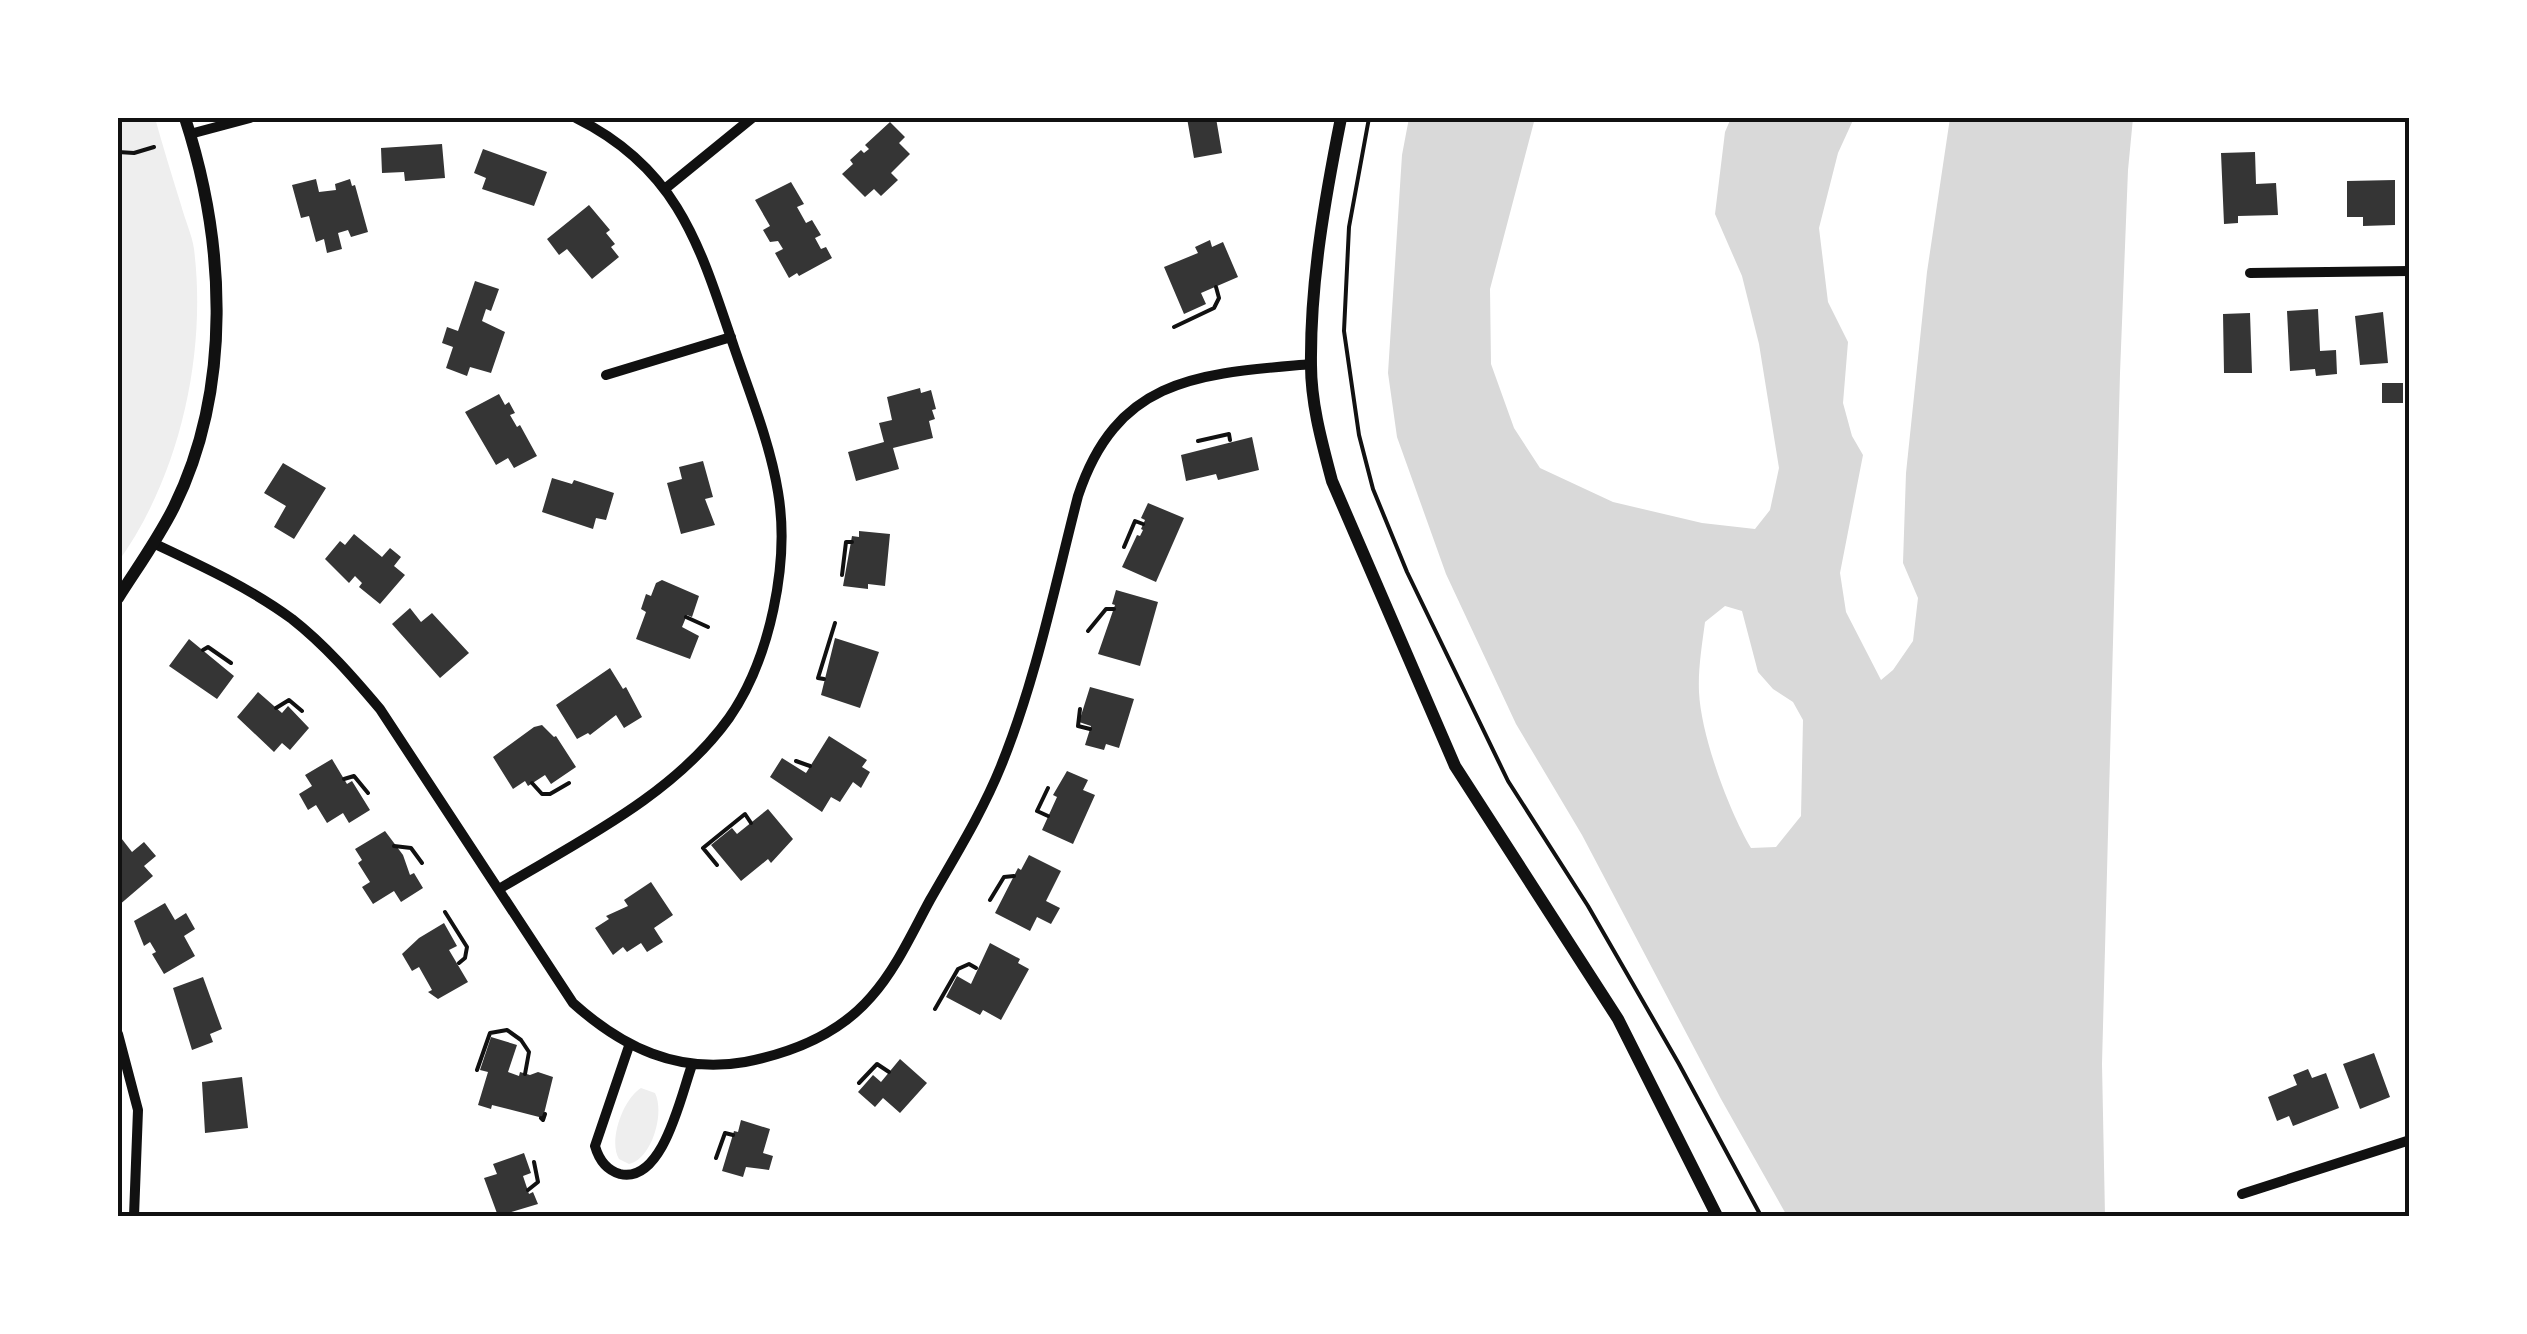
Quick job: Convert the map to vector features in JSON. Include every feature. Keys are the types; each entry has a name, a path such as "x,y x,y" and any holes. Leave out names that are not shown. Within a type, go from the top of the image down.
{"street":[{"path":"118,598 175,506 197,448 212,366 216,318 214,252 205,189 185,118"},
{"path":"190,134 250,118"},
{"path":"499,889 620,816 700,752 736,707 760,658 773,612 778,572 778,492 756,409 702,252 666,188 600,130 576,118"},
{"path":"666,188 752,118"},
{"path":"1341,118 1321,232 1310,364 1320,435 1332,480 1456,766 1618,1019 1717,1216"},
{"path":"2250,272 2410,271"},
{"path":"606,374 731,337"},
{"path":"153,543 291,619 350,673 380,709 573,1003 600,1028 656,1058 692,1065 736,1063 795,1049 822,1036 870,998 894,964 1000,769 1026,694 1078,496 1101,442 1142,402 1171,386 1237,370 1310,364"},
{"path":"118,1034 138,1110 134,1216"},
{"path":"630,1046 595,1146 602,1162 618,1174 643,1172 657,1159 692,1065"},
{"path":"2242,1194 2410,1140"}],"path":[{"path":"1368,118 1349,226 1344,331 1372,489 1407,572 1508,781 1588,906 1761,1216"},
{"path":"118,152 134,153 154,147"},
{"path":"1174,327 1214,308 1219,298 1216,286"},
{"path":"1198,440 1229,434 1230,440"},
{"path":"1124,546 1134,523 1143,524"},
{"path":"842,575 846,542 852,542"},
{"path":"1088,631 1106,608 1114,609"},
{"path":"686,618 708,628"},
{"path":"824,680 818,678 835,623"},
{"path":"203,650 208,647 231,663"},
{"path":"276,708 289,700 302,711"},
{"path":"1080,709 1078,726 1090,730"},
{"path":"796,761 810,766"},
{"path":"344,779 354,776 368,793"},
{"path":"532,783 542,794 550,794 568,783"},
{"path":"1048,788 1037,812 1048,816"},
{"path":"717,865 702,848 745,814 752,823"},
{"path":"394,846 412,848 422,863"},
{"path":"990,900 1000,881 1014,876"},
{"path":"445,912 467,947 465,958 459,962"},
{"path":"936,1009 958,969 969,964 976,968"},
{"path":"478,1070 488,1036 506,1030 521,1040 528,1052 526,1074"},
{"path":"859,1083 877,1064 890,1072"},
{"path":"716,1158 725,1133 733,1135"},
{"path":"528,1190 538,1182 534,1162"}],"shaded area":[{"path":"118,118 155,118 193,244 197,289 192,372 173,453 140,528 118,562"},
{"path":"1409,118 1535,118 1490,289 1491,364 1514,428 1540,468 1613,502 1702,523 1755,529 1770,510 1779,468 1759,344 1742,276 1715,214 1725,132 1731,118 1854,118 1838,153 1819,228 1828,302 1848,342 1843,403 1852,436 1863,455 1840,573 1846,612 1881,680 1913,641 1918,598 1903,563 1906,473 1927,272 1950,118 2133,118 2120,373 2102,1064 2105,1216 1787,1216 1582,835 1516,724 1446,574 1397,437 1388,373 1402,155","holes":["1725,606 1742,611 1758,672 1773,689 1793,702 1803,720 1801,816 1776,847 1751,848 1718,773 1701,710 1699,675 1705,622"]},
{"path":"641,1088 655,1093 657,1123 644,1154 629,1164 619,1159 616,1132 628,1101"}],"building":[{"path":"1187,118 1216,118 1222,153 1194,158"},
{"path":"890,122 905,137 899,143 910,154 891,173 898,180 881,196 874,189 865,197 842,174 853,164 850,160 861,150 864,153 869,149 865,145"},
{"path":"442,144 445,178 405,181 404,172 382,173 381,148"},
{"path":"483,149 547,172 534,206 482,189 486,178 474,173"},
{"path":"2255,152 2256,184 2276,183 2278,215 2238,216 2238,223 2224,224 2221,153"},
{"path":"316,179 319,192 336,190 335,184 350,179 368,232 351,237 348,230 338,233 342,249 327,253 324,239 316,242 309,216 301,218 292,185"},
{"path":"2395,180 2395,225 2363,226 2363,217 2347,217 2347,181"},
{"path":"791,182 804,204 797,207 806,223 812,220 821,235 815,238 832,258 789,278 775,253 783,249 778,241 770,242 763,230 770,226 755,200"},
{"path":"589,205 610,230 606,233 619,257 592,279 567,249 559,255 547,239"},
{"path":"1210,240 1212,247 1223,242 1238,277 1201,293 1206,304 1184,314 1164,267 1198,253 1195,247"},
{"path":"475,281 499,289 491,311 486,309 482,321 505,332 491,373 470,367 467,376 446,368 453,347 442,343 447,327 458,331"},
{"path":"2318,309 2320,351 2336,350 2337,374 2316,376 2315,369 2290,371 2287,311"},
{"path":"2383,312 2388,363 2360,365 2355,316"},
{"path":"2250,313 2252,373 2224,373 2223,314"},
{"path":"2382,383 2403,383 2403,403 2382,403"},
{"path":"920,388 921,393 931,390 936,409 932,410 935,419 929,421 933,438 893,448 899,469 856,481 848,452 884,442 879,423 892,420 887,397"},
{"path":"499,394 505,405 509,402 515,413 510,415 537,456 514,468 508,458 496,465 465,412"},
{"path":"1252,437 1259,470 1218,480 1216,474 1186,481 1181,455"},
{"path":"703,461 713,497 705,499 715,525 681,534 667,483 682,479 679,467"},
{"path":"283,463 326,488 294,539 274,527 286,506 264,493"},
{"path":"552,478 572,484 574,480 614,493 606,520 596,518 593,529 542,512"},
{"path":"1148,503 1184,518 1156,582 1122,567 1143,530 1145,520 1141,518"},
{"path":"859,531 890,534 885,586 843,586 852,536 859,537"},
{"path":"354,534 382,557 390,548 401,557 394,566 405,575 380,604 359,587 362,583 355,576 349,583 325,559 340,541 345,545"},
{"path":"662,580 699,596 692,617 687,615 682,627 699,636 690,659 636,639 646,612 641,609 646,594 651,596 656,583"},
{"path":"1116,590 1158,602 1140,666 1098,654 1115,605 1112,604"},
{"path":"410,608 421,622 432,613 469,653 440,678 392,624"},
{"path":"835,638 879,652 860,708 821,695"},
{"path":"189,639 234,676 217,699 169,666"},
{"path":"610,668 623,689 626,687 642,717 624,728 616,715 590,735 577,739 556,705"},
{"path":"1090,687 1134,699 1119,748 1106,744 1104,750 1085,745 1091,726 1079,722"},
{"path":"258,692 282,713 288,706 309,728 290,750 282,743 274,752 237,717"},
{"path":"542,725 556,736 576,767 551,784 545,775 528,786 525,781 513,789 493,757"},
{"path":"829,736 867,760 862,767 870,772 861,788 853,782 840,802 831,797 822,812 770,777 782,758 806,773"},
{"path":"332,759 370,810 349,823 343,813 327,823 316,805 308,810 299,794 312,786 305,775"},
{"path":"1067,771 1088,780 1083,790 1095,795 1073,844 1042,830 1057,797 1053,795"},
{"path":"768,809 793,839 771,863 768,859 741,881 711,845 732,828 737,834"},
{"path":"385,831 403,855 410,875 414,873 423,888 401,902 394,891 373,904 362,887 370,882 358,863 362,860 355,849"},
{"path":"118,834 132,852 144,842 156,856 144,866 153,876 118,906"},
{"path":"1029,855 1061,871 1046,901 1060,908 1051,924 1037,917 1030,931 995,913"},
{"path":"651,882 673,915 654,928 663,942 647,952 641,943 627,952 623,947 613,955 595,928 609,919 606,916 628,906 624,900"},
{"path":"165,903 175,920 186,913 195,929 184,936 195,956 164,974 152,954 156,952 150,942 144,946 134,921"},
{"path":"444,923 457,946 449,950 468,982 438,999 428,992 432,990 419,967 412,971 402,954"},
{"path":"990,943 1020,959 1018,963 1029,969 1001,1020 983,1010 980,1015 946,997 957,976 971,984"},
{"path":"203,977 222,1029 210,1034 213,1042 192,1050 173,988"},
{"path":"491,1037 517,1045 508,1072 519,1076 520,1072 538,1072 553,1077 543,1118 478,1105 488,1072 480,1070"},
{"path":"2374,1053 2390,1097 2360,1109 2343,1064"},
{"path":"900,1059 927,1083 900,1113 883,1098 875,1107 858,1092 873,1075 881,1082"},
{"path":"2308,1069 2312,1078 2326,1073 2339,1108 2293,1126 2289,1116 2277,1121 2268,1097 2297,1085 2293,1075"},
{"path":"242,1077 248,1128 205,1133 202,1082"},
{"path":"741,1120 770,1129 763,1153 773,1156 769,1170 746,1167 743,1177 722,1171"},
{"path":"524,1153 531,1173 523,1176 529,1194 533,1192 538,1204 498,1216 484,1178 497,1174 493,1164"}]}
